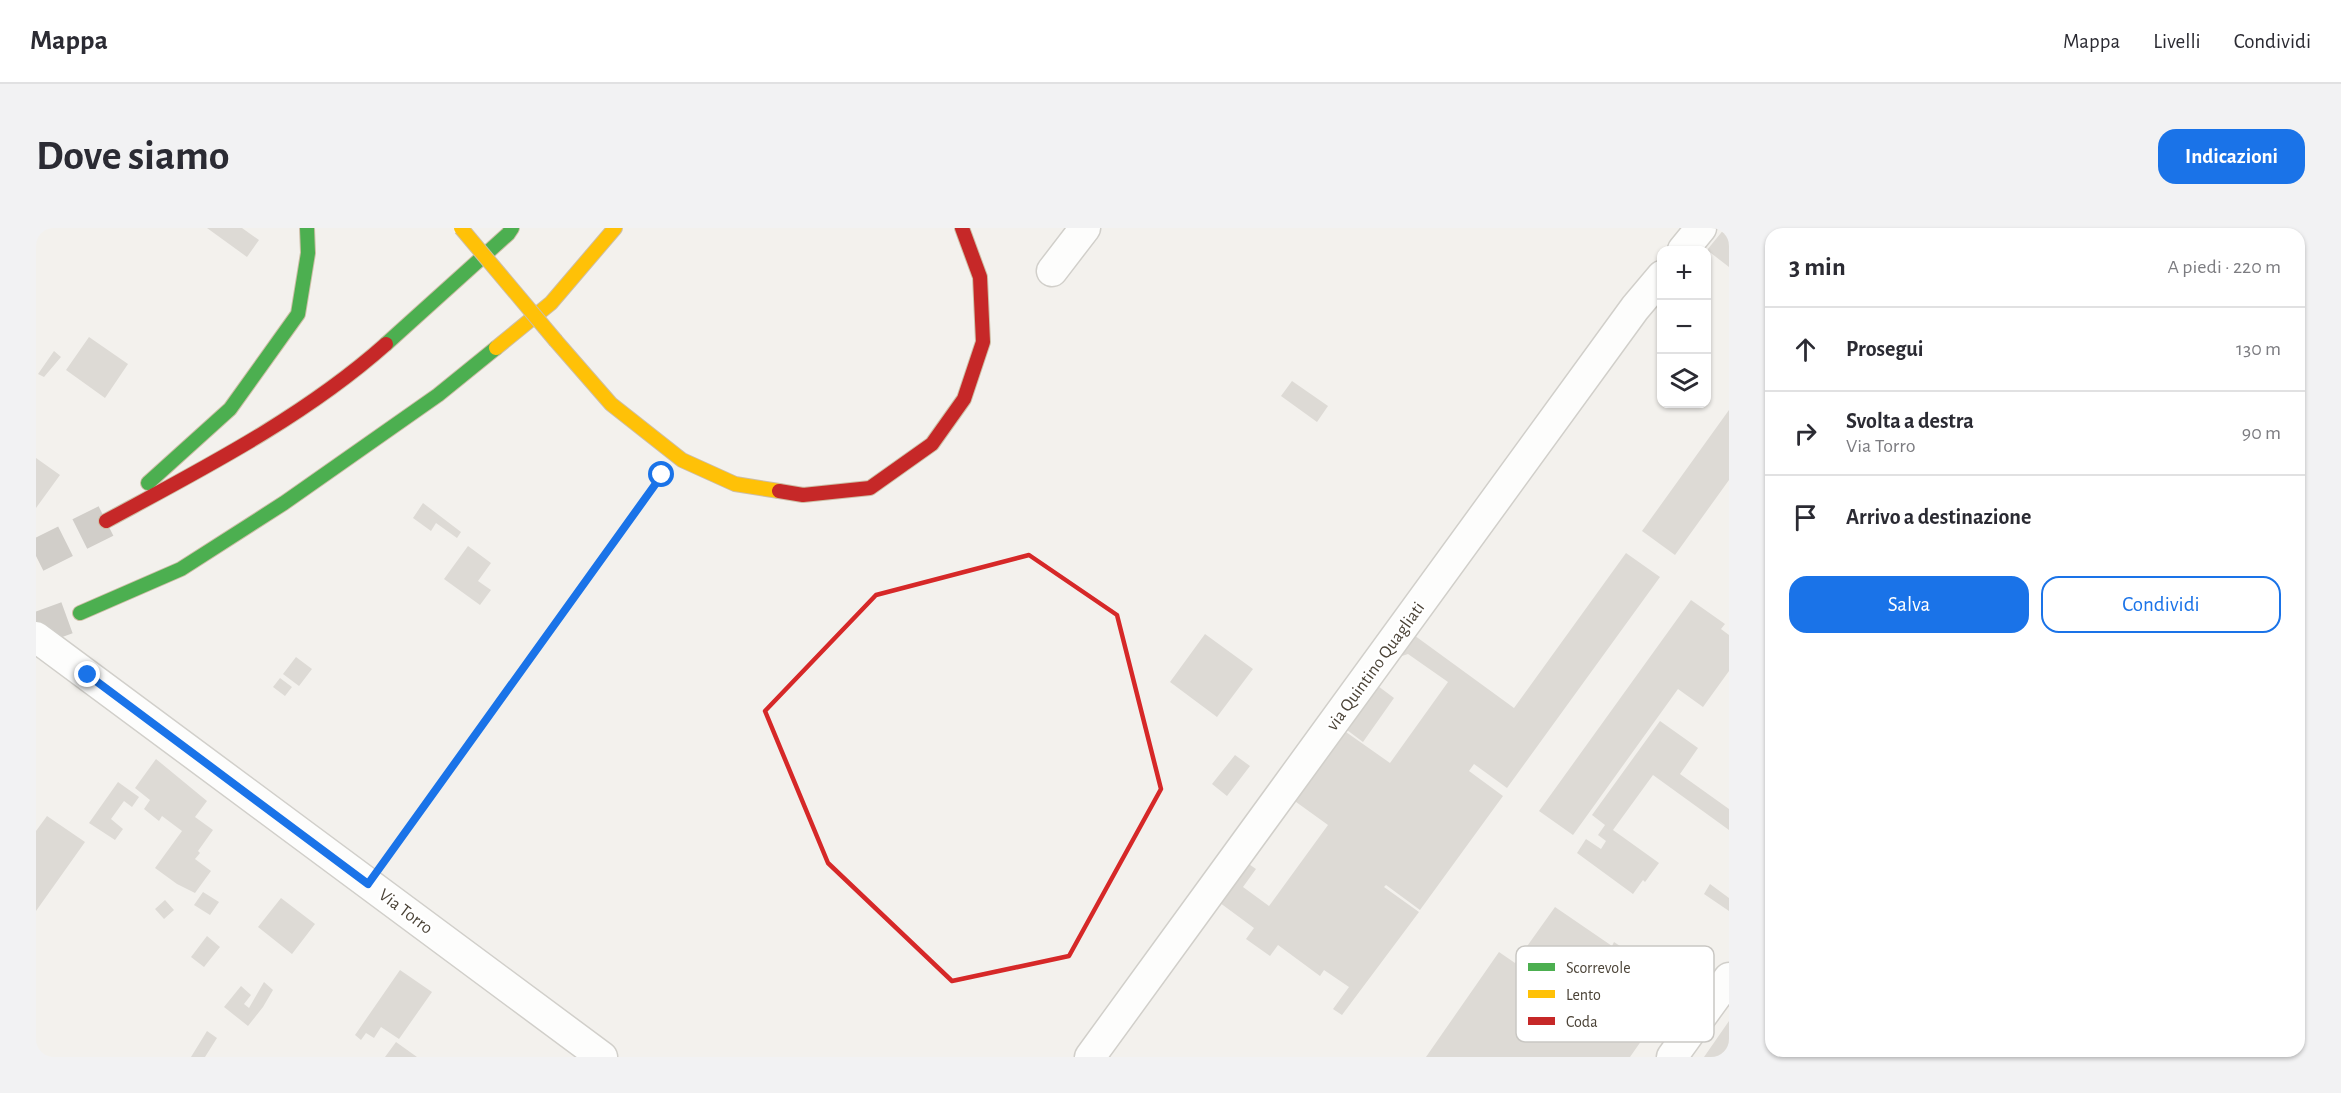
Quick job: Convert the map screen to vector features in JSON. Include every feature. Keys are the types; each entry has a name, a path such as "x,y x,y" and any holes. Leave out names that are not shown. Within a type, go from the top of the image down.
{"highway":[{"path":"307,228 308,253 298,314 230,409 105,521 230,453 353,373 512,228"},
{"path":"461,228 611,404 682,460 735,484 803,495 870,488 932,444 964,399 983,342 980,277 962,228"},
{"path":"80,613 181,568 284,503 438,395 551,303 615,228"}],"street":[{"path":"1052,271 1085,228"},
{"path":"1686,246 1701,228"},
{"name":"via Quintino Quagliati","path":"1090,1057 1635,308 1657,282"},
{"name":"Via Torro","path":"36,636 602,1057"},
{"path":"1714,999 1729,978"},
{"path":"1672,1057 1683,1042"}],"path":[{"path":"368,884 662,475"}],"highlighted area":[{"path":"1029,555 1117,615 1161,789 1069,956 952,981 828,863 765,711 876,595"}],"building":[{"path":"207,228 242,228 259,240 247,257"},
{"path":"1725,228 1729,231 1729,267 1711,253 1710,246"},
{"path":"89,337 128,364 105,398 66,370"},
{"path":"54,351 61,357 44,377 38,374"},
{"path":"1292,381 1328,406 1317,422 1281,396"},
{"path":"1729,410 1729,480 1675,555 1642,531"},
{"path":"36,458 60,475 36,508"},
{"path":"423,503 461,532 457,538 436,523 431,531 413,518"},
{"path":"468,546 491,563 478,581 491,590 480,605 444,579"},
{"path":"1626,553 1660,577 1507,788 1474,764 1469,771 1503,796 1420,910 1386,885 1384,887 1419,912 1342,1015 1333,1009 1349,987 1324,970 1320,976 1278,945 1270,956 1246,939 1254,928 1212,897 1240,858 1256,869 1243,887 1269,906 1328,825 1285,794 1336,725 1390,763 1448,682 1408,654 1396,658 1407,630 1514,708"},
{"path":"1691,600 1725,624 1721,629 1729,635 1729,671 1703,707 1678,689 1573,835 1539,811"},
{"path":"1205,634 1253,669 1217,717 1170,682"},
{"path":"296,657 312,669 299,686 283,674"},
{"path":"280,678 292,687 285,696 273,687"},
{"path":"1370,680 1394,698 1363,742 1339,724"},
{"path":"1660,721 1698,748 1680,774 1729,809 1729,830 1653,775 1613,830 1659,863 1633,894 1577,853 1586,839 1601,849 1606,841 1598,835 1605,825 1592,815"},
{"path":"1235,755 1250,766 1227,796 1212,784"},
{"path":"156,759 207,801 195,817 213,830 195,859 211,871 195,893 177,884 155,868 182,831 162,816 159,821 144,809 150,800 135,788"},
{"path":"118,782 139,797 132,807 124,801 111,819 123,829 115,840 89,823"},
{"path":"47,816 85,842 36,911 36,831"},
{"path":"1710,884 1729,898 1729,911 1704,894"},
{"path":"203,892 219,902 210,915 194,905"},
{"path":"281,898 315,924 292,954 258,927"},
{"path":"165,900 174,910 164,919 155,909"},
{"path":"1555,907 1612,946 1527,946"},
{"path":"207,936 220,947 204,967 191,957"},
{"path":"1499,952 1515,963 1516,1042 1640,1042 1630,1057 1426,1057"},
{"path":"400,970 432,992 399,1039 381,1027 374,1038 366,1033 361,1040 355,1035"},
{"path":"264,982 273,990 248,1026 224,1007 241,986 251,995 244,1004 249,1008"},
{"path":"1729,1021 1729,1057 1704,1057"},
{"path":"207,1031 217,1038 205,1057 191,1057"},
{"path":"396,1042 417,1057 385,1057"}],"tunnel":[{"path":"36,556 106,521"},
{"path":"36,629 80,613"}],"traffic: fast":[{"path":"148,483 230,409 298,314 308,253 307,228"},
{"path":"386,344 512,228"},
{"path":"80,613 181,569 284,503 438,395 496,348"}],"traffic: slow":[{"path":"461,228 556,341"},
{"path":"496,348 551,303 615,228"},
{"path":"556,341 611,404 682,460 735,484 779,491"}],"traffic: jam":[{"path":"779,491 803,495 870,488 932,444 964,399 983,342 980,277 962,228"},
{"path":"106,521 287,418 321,395 386,344"}],"route":[{"path":"88,675 368,884 662,475"}]}
